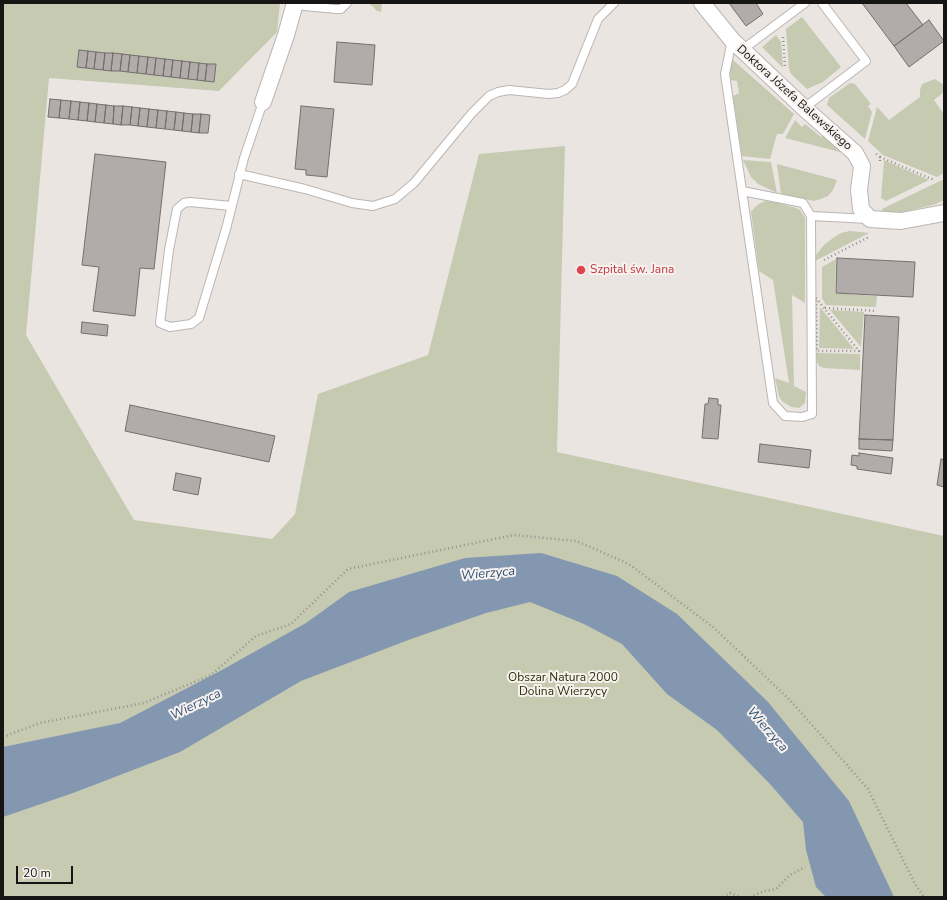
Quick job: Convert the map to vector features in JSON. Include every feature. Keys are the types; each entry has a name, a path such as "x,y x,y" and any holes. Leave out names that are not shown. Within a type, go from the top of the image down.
{"street":[{"name":"Doktora Józefa Balewskiego","path":"702,3 737,45 804,108 856,153 862,166 859,190 861,209 870,219"},
{"path":"263,102 295,4"},
{"path":"870,219 901,221 944,213"}],"lane":[{"path":"295,4 336,9 341,8 348,3"},
{"path":"239,174 305,189 352,203 373,206 395,199 414,184 472,113 488,96 509,90 548,94 558,93 565,90 572,84 598,19 614,3"},
{"path":"742,191 803,203 811,216 812,414 802,417 785,416 773,402 742,191 725,74 737,45 805,3"},
{"path":"804,108 866,60 822,3"},
{"path":"231,206 190,202 184,203 177,209 171,237 160,323 170,327 191,324 199,318 226,228 239,174 263,102"},
{"path":"811,216 870,219"}],"path":[{"path":"880,157 934,180"},
{"path":"824,308 859,351 817,352 816,298 824,308 877,311"},
{"path":"3,737 40,724 144,703 211,675 256,636 291,624 348,569 514,535 576,541 629,564 713,627 790,700 868,789 915,884 924,897"},
{"path":"750,897 764,891 776,889 790,875 805,867"},
{"path":"723,897 730,893 740,897"}],"green space":[{"name":"Obszar Natura 2000 Dolina Wierzycy","path":"3,3 280,3 277,32 219,91 49,78 26,335 134,520 272,539 295,514 318,394 428,355 479,154 565,146 557,452 944,536 944,897 3,897"},
{"path":"369,3 382,3 381,12 377,11"},
{"path":"802,17 841,67 823,82 807,89 791,74 789,69 786,29"},
{"path":"776,35 781,42 783,68 762,47"},
{"path":"733,60 794,114 783,134 777,134 770,159 742,156 733,96 739,93 737,81 731,80 729,61"},
{"path":"935,79 944,85 943,93 934,100 944,114 944,173 937,177 883,155 868,141 877,107 889,120 920,97 922,84"},
{"path":"850,83 855,84 871,104 868,106 872,112 865,139 827,105 829,98"},
{"path":"795,120 802,127 805,124 821,137 824,134 844,153 785,138"},
{"path":"743,160 771,162 777,193 758,184 751,177"},
{"path":"884,160 929,180 886,201 881,198"},
{"path":"777,164 837,180 833,190 828,196 814,201 781,194"},
{"path":"944,179 944,200 936,204 901,212 882,212 882,209"},
{"path":"765,201 775,202 796,208 800,210 805,218 805,303 792,295 794,386 806,392 805,403 799,408 791,407 782,401 779,396 775,378 789,383 773,280 759,271 751,212 759,204"},
{"path":"850,231 869,233 815,261 815,256 824,245 841,233"},
{"path":"836,259 835,293 877,296 876,307 826,305 822,298 822,267"},
{"path":"820,307 854,349 819,348"},
{"path":"830,310 864,312 861,347"},
{"path":"816,353 860,354 860,370 824,368 819,366"}],"water":[{"name":"Wierzyca","path":"541,553 617,576 677,614 768,702 849,801 894,897 826,897 816,887 806,850 803,822 770,784 717,730 667,694 622,644 584,624 530,602 486,613 411,639 301,681 180,752 73,793 3,817 3,747 120,723 220,671 306,623 349,592 465,558"}],"building":[{"path":"729,3 756,3 763,14 746,26"},
{"path":"862,3 906,3 923,25 894,46"},
{"path":"929,20 944,41 909,67 894,46"},
{"path":"337,42 375,45 372,85 334,82"},
{"path":"79,50 88,51 86,68 77,67"},
{"path":"88,51 96,52 94,69 86,68"},
{"path":"96,52 105,53 103,70 94,69"},
{"path":"105,53 113,53 111,71 103,70"},
{"path":"113,53 122,54 120,71 111,71"},
{"path":"122,54 130,55 128,72 120,71"},
{"path":"130,55 139,56 137,73 128,72"},
{"path":"139,56 148,57 146,74 137,73"},
{"path":"148,57 156,58 154,75 146,74"},
{"path":"156,58 165,59 163,76 154,75"},
{"path":"165,59 173,60 171,77 163,76"},
{"path":"173,60 182,61 180,78 171,77"},
{"path":"182,61 190,62 188,79 180,78"},
{"path":"190,62 199,63 197,80 188,79"},
{"path":"199,63 207,64 205,81 197,80"},
{"path":"207,64 216,64 214,82 205,81"},
{"path":"50,99 61,100 59,118 48,117"},
{"path":"61,100 71,101 69,119 59,118"},
{"path":"71,101 80,102 78,120 69,119"},
{"path":"80,102 89,103 87,121 78,120"},
{"path":"89,103 97,104 95,122 87,121"},
{"path":"97,104 106,105 104,123 95,122"},
{"path":"106,105 114,106 113,124 104,123"},
{"path":"114,106 123,106 121,125 113,124"},
{"path":"123,106 132,107 130,125 121,125"},
{"path":"301,106 334,109 327,177 306,175 306,170 295,169"},
{"path":"132,107 140,108 138,126 130,125"},
{"path":"140,108 149,109 147,127 138,126"},
{"path":"149,109 158,110 156,128 147,127"},
{"path":"158,110 167,111 165,129 156,128"},
{"path":"167,111 176,112 174,130 165,129"},
{"path":"176,112 184,113 182,131 174,130"},
{"path":"184,113 193,114 191,132 182,131"},
{"path":"193,114 201,114 199,133 191,132"},
{"path":"201,114 210,115 208,133 199,133"},
{"path":"95,154 166,162 154,269 140,268 135,316 93,311 99,267 82,265"},
{"path":"837,258 915,262 913,297 836,293"},
{"path":"865,315 899,317 893,440 859,439"},
{"path":"82,322 108,325 107,336 81,333"},
{"path":"709,398 718,399 718,405 721,405 718,439 702,438 705,404 708,404"},
{"path":"130,405 275,436 269,462 125,431"},
{"path":"859,439 893,440 892,451 859,449"},
{"path":"760,444 811,450 809,468 758,462"},
{"path":"859,453 893,458 891,474 857,469 857,466 851,465 852,455 859,456"},
{"path":"941,459 944,460 944,487 937,485"},
{"path":"176,473 201,478 198,495 173,490"}],"place":[{"name":"Szpital św. Jana","path":"581,270"}]}
